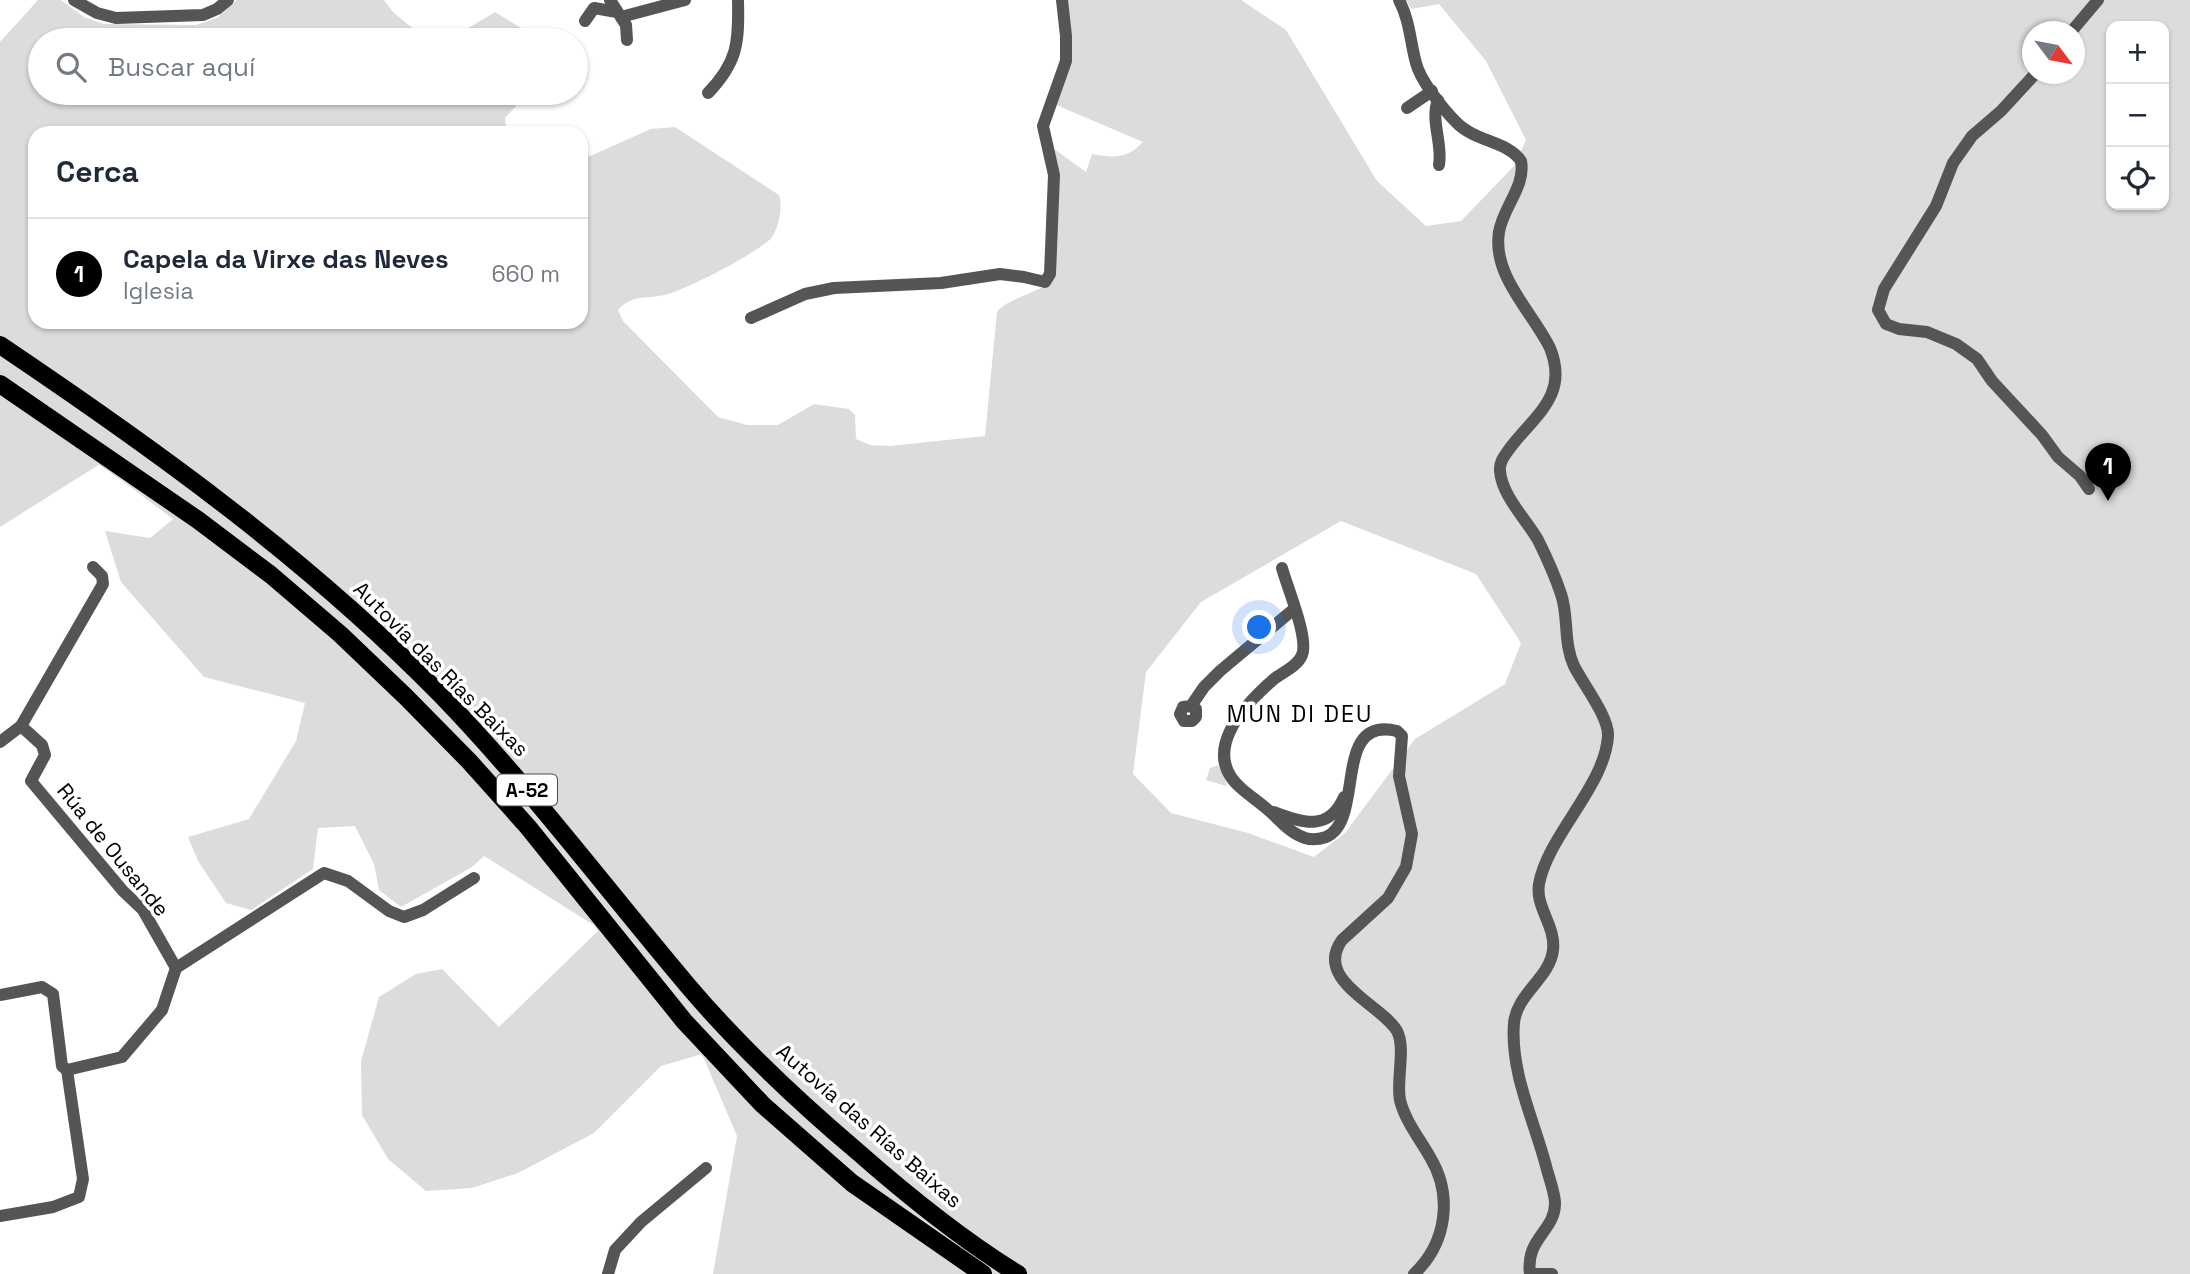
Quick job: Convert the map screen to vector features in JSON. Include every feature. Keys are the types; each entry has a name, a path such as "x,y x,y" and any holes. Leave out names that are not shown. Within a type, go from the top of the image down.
{"highway":[{"name":"Autovía das Rías Baixas","path":"0,345 190,477 321,582 383,638 442,696 526,789 691,989 748,1052 809,1110 902,1190 1018,1274"},
{"name":"A-52","path":"0,384 198,520 271,575 340,634 469,761 528,828 684,1021 763,1105 852,1184 983,1274"}],"street":[{"path":"74,0 97,13 116,18 202,15 228,0"},
{"path":"610,0 625,25 627,40"},
{"path":"585,21 595,8 619,15 685,0"},
{"path":"708,93 726,73 734,55 738,36 738,0"},
{"path":"751,318 805,293 834,288 934,283 1000,274 1024,276 1045,282 1050,274 1054,174 1043,126 1066,61 1062,0"},
{"path":"1399,0 1408,20 1417,67 1435,96 1466,131 1479,139 1507,148 1521,160 1521,178 1500,228 1500,257 1507,277 1550,348 1557,377 1546,405 1504,457 1500,470 1503,485 1539,542 1557,585 1563,603 1569,655 1608,731 1602,762 1553,850 1539,882 1539,901 1553,939 1553,955 1550,964 1520,1004 1514,1021 1522,1090 1555,1202 1553,1217 1531,1250 1528,1260 1530,1274 1552,1274"},
{"path":"2080,21 2098,0"},
{"path":"2026,84 2001,111 1972,136 1953,163 1936,206 1884,289 1878,310 1886,324 1899,329 1927,332 1956,344 1977,359 1992,381 2059,457 2080,476 2088,489"},
{"path":"1407,108 1435,96"},
{"path":"1435,96 1439,165"},
{"path":"0,742 21,726 103,584 102,576 93,567"},
{"path":"1282,568 1304,648 1300,660 1250,702 1228,735 1224,762 1232,779 1284,826 1304,838 1325,837 1336,830 1342,820 1355,755 1364,740 1371,734 1384,730 1400,732 1403,743 1399,776 1412,834 1406,867 1388,898 1342,940 1337,957 1342,979 1397,1031 1400,1045 1398,1076 1401,1101 1441,1181 1444,1207 1440,1233 1433,1249 1414,1274"},
{"path":"1191,706 1204,687 1220,671 1294,609"},
{"path":"1275,625 1285,623 1300,626"},
{"name":"Rúa de Ousande","path":"21,726 42,745 45,755 31,781 123,891 143,910 176,968"},
{"path":"1268,810 1304,822 1320,822 1338,808 1349,780"},
{"path":"1320,822 1326,829 1325,837"},
{"path":"67,1070 122,1057 162,1010 176,968 324,873 348,881 389,911 404,917 423,909 474,878"},
{"path":"0,995 42,987 53,994 62,1066 67,1070 83,1179 79,1196 54,1206 0,1216"},
{"path":"608,1274 615,1250 641,1222 706,1168"}],"shaded area":[{"path":"38,0 61,0 84,17 104,24 196,25 217,18 237,0 384,0 393,12 412,28 28,28 28,105 517,105 505,118 506,126 28,126 28,329 588,329 588,157 651,129 675,127 779,195 781,205 778,222 772,237 765,243 723,269 678,291 629,301 618,310 623,321 718,417 747,425 778,425 814,404 849,409 855,415 856,439 870,445 890,446 985,436 997,312 1054,279 1057,186 1054,149 1086,172 1092,154 1119,156 1131,152 1143,142 1054,104 1067,71 1065,0 1241,0 1286,30 1377,181 1426,226 1461,221 1514,166 1526,140 1486,61 1439,4 1411,9 1406,0 2190,0 2190,1274 713,1274 737,1136 702,1054 661,1066 594,1133 518,1173 472,1188 426,1191 388,1159 362,1115 361,1061 379,997 416,974 442,969 499,1027 600,929 484,856 472,867 401,907 379,890 374,864 355,826 318,828 313,869 251,910 226,903 198,861 188,837 249,819 296,741 305,703 204,677 121,582 105,531 150,538 173,519 100,464 0,527 0,42","holes":["1341,521 1476,574 1521,643 1505,684 1415,739 1345,833 1314,857 1248,833 1171,813 1133,774 1146,672 1201,602"]},
{"path":"495,12 521,28 468,28"},
{"path":"1218,765 1226,786 1206,780 1210,768"}],"place":[{"name":"Capela da Virxe das Neves","path":"2108,501"}],"district":[{"name":"MUN DI DEU","path":"1300,714"}]}
